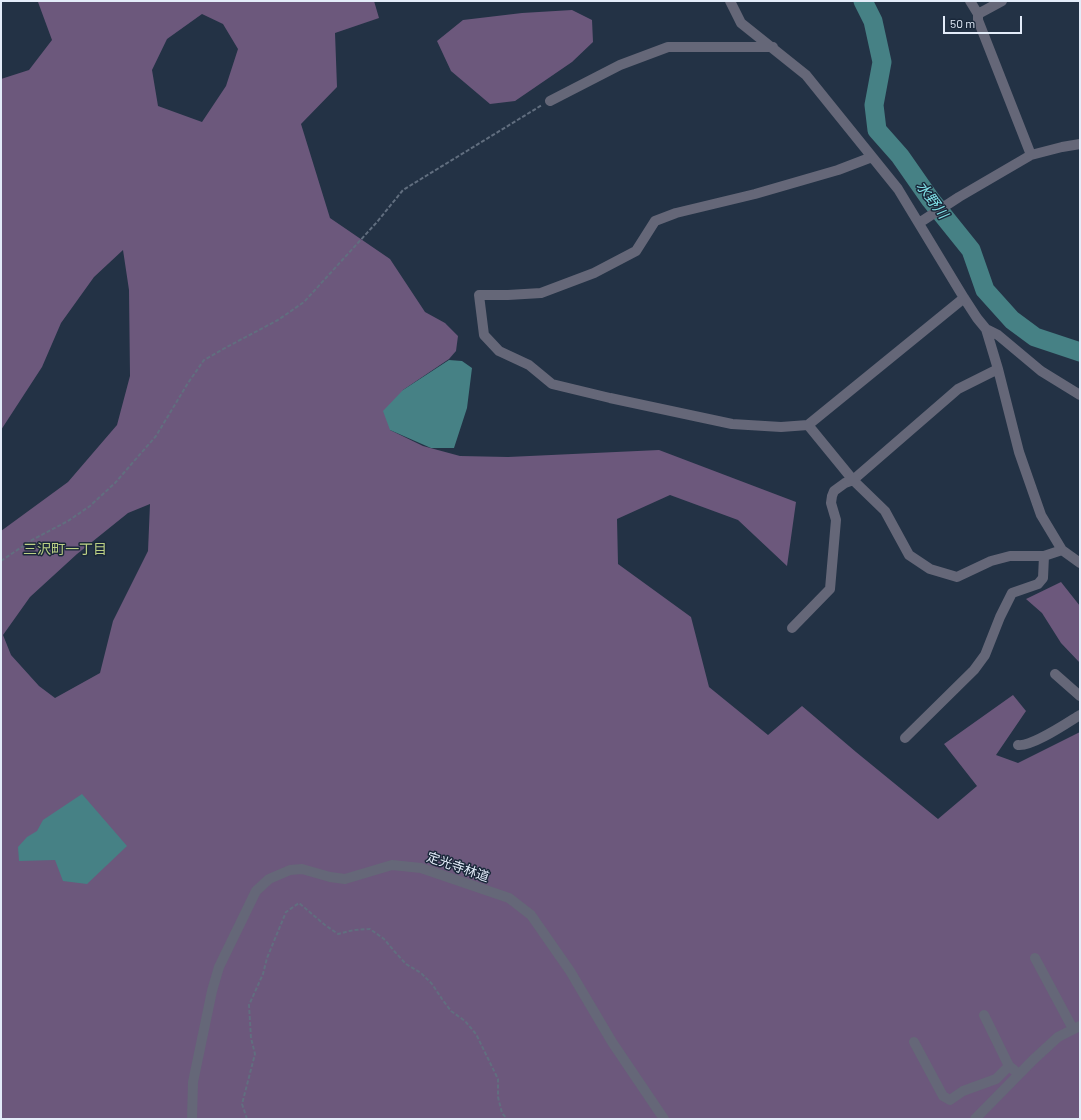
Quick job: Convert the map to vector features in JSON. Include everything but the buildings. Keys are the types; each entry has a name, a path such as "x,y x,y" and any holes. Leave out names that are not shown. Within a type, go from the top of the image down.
{"street":[{"path":"730,1 741,23 773,47 806,75 898,189 922,222 964,298 986,329 1020,452 1041,515 1062,550 1080,562"},
{"path":"970,1 978,14 978,20 1031,156"},
{"path":"978,14 1002,1"},
{"path":"550,101 620,65 668,47 773,47"},
{"path":"922,222 959,197 1031,156 1054,148 1080,144"},
{"path":"872,158 838,170 755,194 676,213 655,221 636,251 594,273 541,293 478,295 484,335 499,350 529,366 552,384 732,424 781,427 808,425 964,298"},
{"path":"986,329 998,335 1042,371 1080,395"},
{"path":"792,628 830,589 836,520 831,503 834,491 845,483 853,480 958,390 998,368"},
{"path":"808,425 853,480 885,511 909,555 930,569 957,577 991,561 1010,556 1044,556 1062,550"},
{"path":"905,738 974,670 985,655 1000,617 1012,593 1038,584 1043,578 1044,556"},
{"path":"1055,674 1080,696"},
{"path":"1018,745 1023,746 1037,740 1080,715"},
{"name":"定光寺林道","path":"192,1119 193,1082 212,991 219,967 256,891 269,879 290,870 302,869 330,877 345,879 392,865 421,868 509,898 531,915 570,971 612,1042 664,1119"},
{"path":"975,1119 1058,1037 1076,1028 1035,958"},
{"path":"984,1015 1010,1066 1019,1074"},
{"path":"914,1042 943,1096 950,1100 963,1090 996,1079 1010,1066"}],"path":[{"path":"1,561 32,540 68,521 90,506 115,483 156,436 188,383 204,360 278,320 304,302 378,222 402,190 532,110 550,101"},
{"path":"247,1119 242,1104 255,1054 251,1038 249,1004 263,974 267,958 286,912 299,903 338,934 354,930 370,929 384,939 406,964 420,973 432,984 451,1011 465,1021 476,1034 498,1080 498,1097 502,1113 507,1119"}],"shaded area":[{"path":"374,1 379,18 335,33 337,87 301,124 330,218 390,259 425,312 445,323 458,336 456,351 449,359 403,390 390,430 423,446 460,456 508,457 659,450 796,502 787,566 738,520 670,495 617,519 618,564 691,617 709,687 768,735 802,706 938,819 977,786 944,744 1013,695 1026,711 996,755 1018,763 1080,732 1080,1119 1,1119 1,531 68,482 117,425 130,376 129,290 123,250 94,277 61,323 42,367 1,430 1,79 29,70 52,40 38,2","holes":["202,14 223,24 238,49 226,86 202,122 158,106 152,70 167,39","150,504 148,551 113,621 100,673 55,698 39,686 11,655 3,635 30,597 77,554 128,513"]},
{"path":"572,10 592,20 593,42 572,62 515,101 490,104 451,71 437,41 463,20 522,13"},
{"path":"449,360 462,361 472,368 467,408 454,448 431,448 390,430 383,411 403,390"},
{"path":"1061,582 1080,606 1080,663 1061,643 1042,613 1026,599"},
{"path":"82,794 127,846 87,884 63,881 55,860 19,861 18,847 27,837 37,831 43,820"}],"waterway":[{"name":"水野川","path":"863,1 873,21 882,62 874,105 877,130 900,156 930,199 971,250 985,290 1012,320 1035,337 1080,352"}],"district":[{"name":"三沢町一丁目","path":"65,549"}]}
